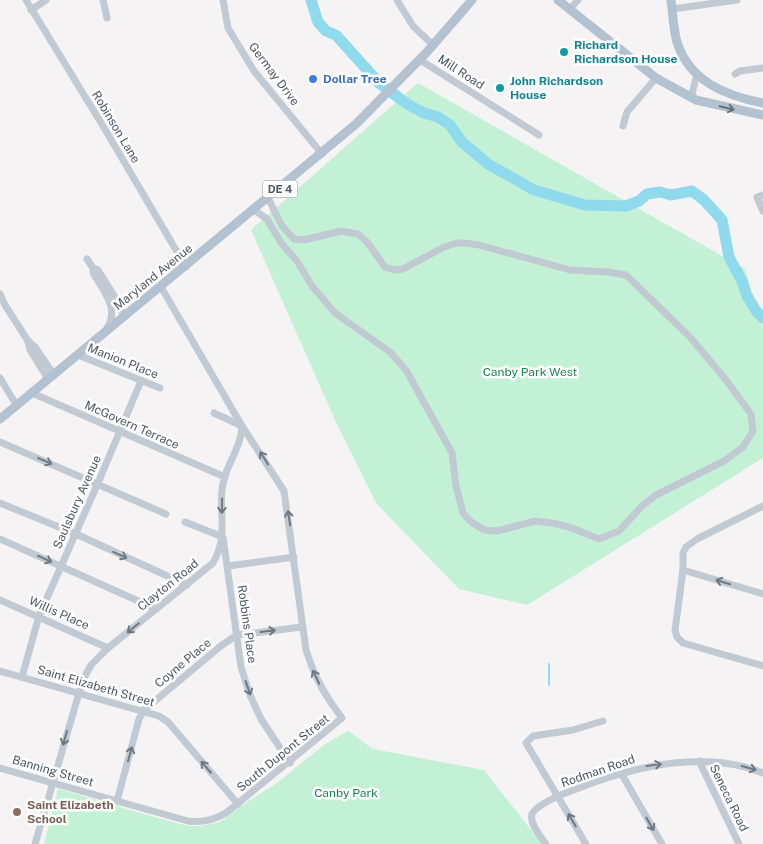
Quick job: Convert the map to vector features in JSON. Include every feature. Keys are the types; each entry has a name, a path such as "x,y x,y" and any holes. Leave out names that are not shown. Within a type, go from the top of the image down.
{"main road":[{"name":"DE 4","path":"322,154 398,83 434,45 472,0"},
{"path":"558,0 656,78 691,98 763,115"},
{"path":"671,4 678,45 683,56 697,74 721,91 736,97 763,103"},
{"name":"Maryland Avenue","path":"0,419 322,154"}],"street":[{"name":"Robinson Lane","path":"26,0 186,267"},
{"path":"31,10 46,0"},
{"path":"103,0 107,18"},
{"name":"Germay Drive","path":"223,0 228,28 254,71 322,154"},
{"path":"397,0 413,26 434,45"},
{"path":"570,9 578,0"},
{"path":"671,4 737,0"},
{"name":"Mill Road","path":"420,60 539,135"},
{"path":"735,74 740,71 763,68"},
{"path":"691,98 697,74"},
{"path":"623,126 627,112 656,78"},
{"path":"763,195 758,197 763,211"},
{"path":"254,210 267,219 281,244 297,261 312,286 335,313 390,352 406,370 452,453 456,486 463,513 470,521 484,530 497,531 536,521 572,528 599,539 620,532 642,506 656,495 724,461 743,447 753,431 751,414 726,380 690,337 626,275 570,270 480,245 457,243 444,247 403,269 389,269 385,267 367,242 358,234 341,230 304,240 294,238 282,226 268,198"},
{"path":"87,259 112,308 110,324 101,336"},
{"path":"93,268 98,270 118,302 124,317"},
{"path":"161,287 242,426 284,491 302,627"},
{"path":"0,294 28,341 36,347 51,377"},
{"name":"Manion Place","path":"78,355 160,388"},
{"path":"0,378 17,406"},
{"name":"Saulsbury Avenue","path":"22,677 39,616 141,381"},
{"name":"McGovern Terrace","path":"32,393 224,477"},
{"path":"214,413 242,426"},
{"name":"Clayton Road","path":"35,844 87,671 108,648 187,585 213,562 218,554 223,537 222,504 224,477 240,442 242,426"},
{"path":"0,442 166,514"},
{"path":"0,503 76,534 187,585"},
{"path":"763,506 697,539 686,547 683,553 683,570 674,630 677,637 683,643 763,666"},
{"path":"186,522 223,537"},
{"name":"Robbins Place","path":"223,537 241,667 250,695 261,719 290,762"},
{"path":"0,540 156,609"},
{"path":"228,566 294,557"},
{"path":"683,570 763,594"},
{"name":"Willis Place","path":"0,600 108,648"},
{"name":"Coyne Place","path":"144,710 222,645 237,635 302,627"},
{"name":"South Dupont Street","path":"117,801 188,821 200,822 220,817 342,718 324,694 314,674 306,650 302,627"},
{"name":"Saint Elizabeth Street","path":"0,671 144,710 159,716 168,722 238,804"},
{"path":"117,801 144,710"},
{"path":"586,844 526,743 534,736 573,730 603,721"},
{"name":"Rodman Road","path":"546,844 532,822 532,814 558,796 621,773 648,766 699,761 740,766 763,773"},
{"name":"Seneca Road","path":"699,761 739,844"},
{"name":"Banning Street","path":"0,768 117,801"},
{"path":"621,773 662,844"}],"green space":[{"name":"Canby Park West","path":"418,83 745,269 763,328 763,458 527,605 459,589 376,503 335,420 251,230"},
{"name":"Canby Park","path":"348,731 373,749 484,770 542,844 44,844 58,789 188,826 201,826 220,822 277,783 324,745"}],"waterway":[{"path":"311,0 318,22 326,31 336,35 379,83 407,104 424,113 438,117 450,125 462,142 488,164 534,190 585,205 626,206 639,201 647,194 660,192 671,195 692,191 704,200 722,220 729,257 742,281 746,294 756,311 763,318"},
{"path":"549,664 549,685"}],"place":[{"name":"Richard Richardson House","path":"564,52"},
{"name":"Dollar Tree","path":"313,79"},
{"name":"John Richardson House","path":"500,88"},
{"name":"Saint Elizabeth School","path":"17,812"}]}
